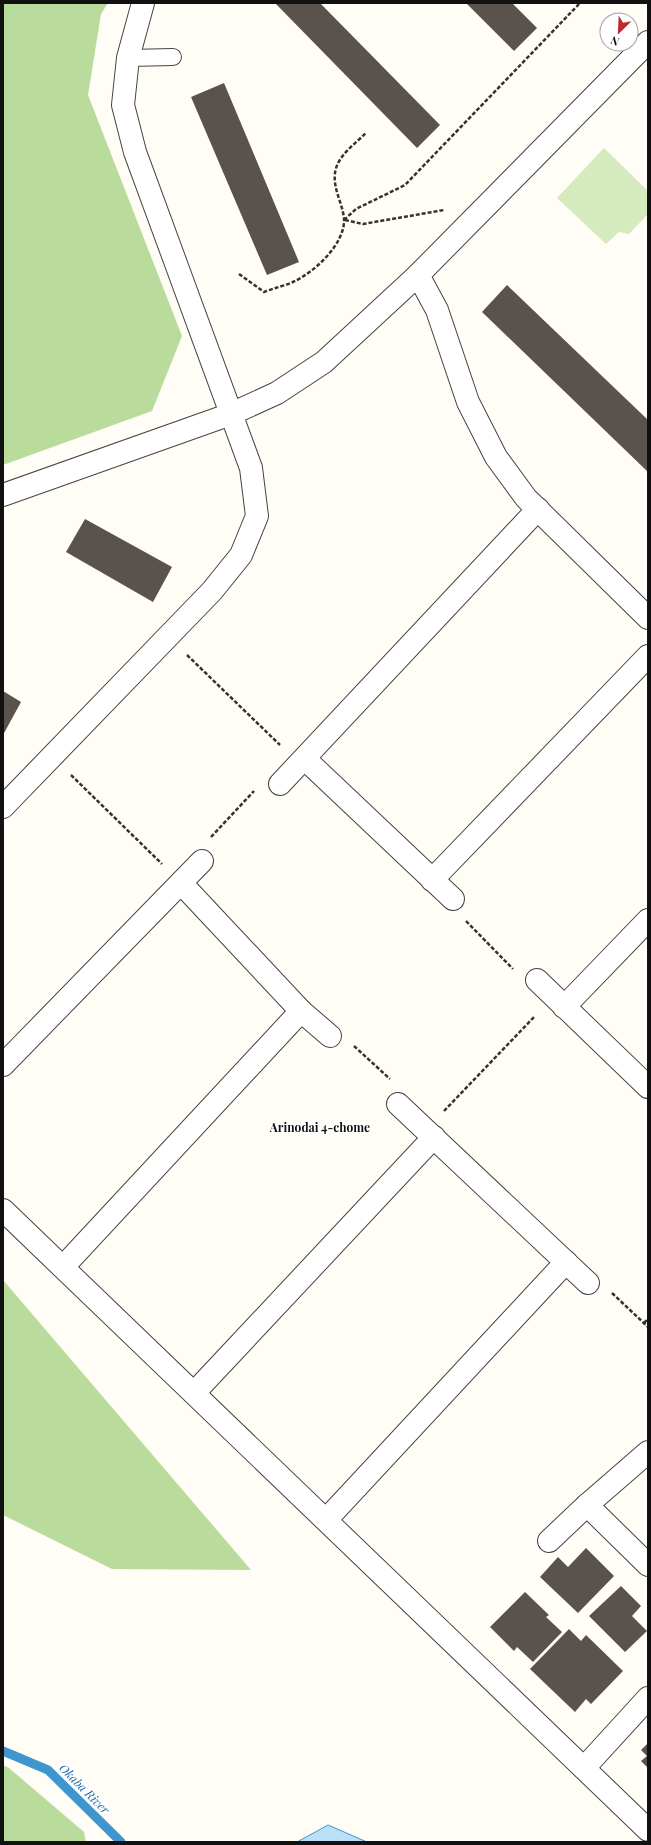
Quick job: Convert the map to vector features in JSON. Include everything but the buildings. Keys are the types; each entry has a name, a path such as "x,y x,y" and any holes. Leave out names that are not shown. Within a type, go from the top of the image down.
{"street":[{"path":"3,807 212,591 241,555 257,516 251,468 134,152 123,106 128,58 143,3"},
{"path":"3,495 230,414 277,393 324,362 418,275 648,42"},
{"path":"418,275 437,310 468,402 496,457 526,498 648,618"},
{"path":"280,784 538,509"},
{"path":"432,880 648,656"},
{"path":"305,759 453,899"},
{"path":"3,1066 202,862"},
{"path":"181,884 301,1011 330,1036"},
{"path":"559,1002 648,920"},
{"path":"538,980 648,1087"},
{"path":"63,1267 301,1011"},
{"path":"398,1104 588,1283"},
{"path":"194,1393 430,1134"},
{"path":"3,1210 648,1830"},
{"path":"326,1520 566,1262"},
{"path":"549,1541 587,1505 648,1452"},
{"path":"587,1505 648,1565"},
{"path":"584,1768 648,1698"}],"lane":[{"path":"128,58 173,57"}],"path":[{"path":"344,220 356,209 405,185 580,3"},
{"path":"239,274 264,292 294,282 312,270 335,248 343,234 344,220 343,208 336,190 335,172 340,158 366,133"},
{"path":"344,220 363,224 442,209"},
{"path":"168,637 294,757 305,759"},
{"path":"52,757 181,884"},
{"path":"202,862 195,854 270,775 280,784"},
{"path":"453,899 449,904 531,987 538,980"},
{"path":"430,1134 559,1002"},
{"path":"330,1036 336,1029 406,1094 398,1104"},
{"path":"588,1283 595,1277 648,1327"},
{"path":"644,1323 648,1319"}],"green space":[{"path":"3,3 108,3 101,14 88,95 182,336 152,411 3,465"},
{"path":"604,148 648,191 648,214 629,234 619,232 606,244 557,198"},
{"path":"3,1280 251,1570 112,1569 3,1515"},
{"path":"3,1765 9,1768 84,1832 86,1842 3,1842"}],"water":[{"path":"328,1825 367,1842 297,1842"}],"waterway":[{"name":"Okaba River","path":"3,1751 48,1770 121,1842"}],"district":[{"name":"Arinodai 4-chome","path":"320,1128"}]}
